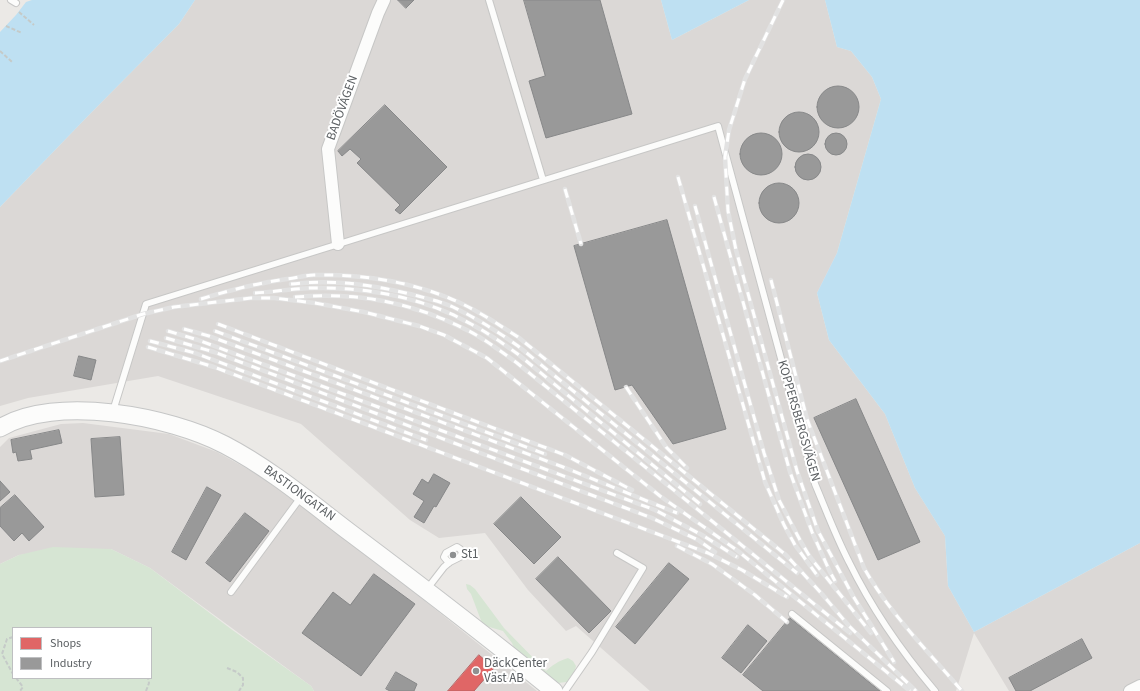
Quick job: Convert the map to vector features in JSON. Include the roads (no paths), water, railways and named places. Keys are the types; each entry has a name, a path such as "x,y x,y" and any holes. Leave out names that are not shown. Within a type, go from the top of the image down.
{"main road":[{"name":"BASTIONGATAN","path":"0,428 9,423 34,415 66,412 113,412 147,418 175,426 224,444 262,467 302,496 426,590 554,691"}],"street":[{"name":"BADÖVÄGEN","path":"338,244 328,149 375,20 384,0"},
{"path":"1130,691 1140,686"}],"lane":[{"path":"113,412 146,304 543,180 489,0"},
{"name":"KOPPERSBERGSVÄGEN","path":"543,180 718,126 815,484 839,541 872,603 902,650 935,691"},
{"path":"231,592 302,496"},
{"path":"565,691 592,652 643,568 617,553"},
{"path":"426,590 449,563"},
{"path":"792,614 887,691"}],"water":[{"path":"32,0 195,0 179,24 0,207 0,32 26,2"},
{"path":"661,0 749,0 672,40"},
{"path":"825,0 1140,0 1140,543 974,632 948,586 945,536 915,488 885,414 829,340 817,293 837,253 881,99 872,77 851,51 837,47"}],"railway":[{"path":"783,0 745,79 729,130 725,157 728,211 736,250 797,471 818,531 853,596 894,662"},
{"path":"678,177 765,482 784,525 795,545 817,575"},
{"path":"565,189 581,244"},
{"path":"714,197 790,472 812,532 835,581"},
{"path":"695,206 764,453 779,500 810,557 871,633"},
{"path":"201,299 233,290 308,275 331,275 366,277 417,287 449,298 476,311 518,337 786,555 849,626 916,691"},
{"path":"771,280 807,419 864,568 874,585 897,617 962,691"},
{"path":"291,284 324,282 371,286 418,296 444,304 478,320 518,346 797,573"},
{"path":"255,293 308,288 335,288 376,292 415,301 435,307 453,315 484,331 519,355 700,504"},
{"path":"295,297 341,296 385,301 406,306 448,321 482,338 517,363 850,633"},
{"path":"0,361 143,314 174,307 251,298 274,298 315,303 364,312 419,326 444,335 487,358 660,496 738,551 910,691"},
{"path":"218,324 565,455 632,490"},
{"path":"184,329 209,336 563,467 677,513"},
{"path":"168,331 198,340 655,510 702,535 737,557"},
{"path":"215,331 545,454"},
{"path":"166,338 214,352 652,518 698,540 715,552"},
{"path":"150,341 195,353 426,440"},
{"path":"148,347 214,367 708,553 742,570 787,597"},
{"path":"626,387 666,447 687,468"},
{"path":"677,546 712,564 755,595 787,622"}],"place":[{"name":"St1","path":"453,555"},
{"name":"DäckCenter Väst AB","path":"476,671"}]}
